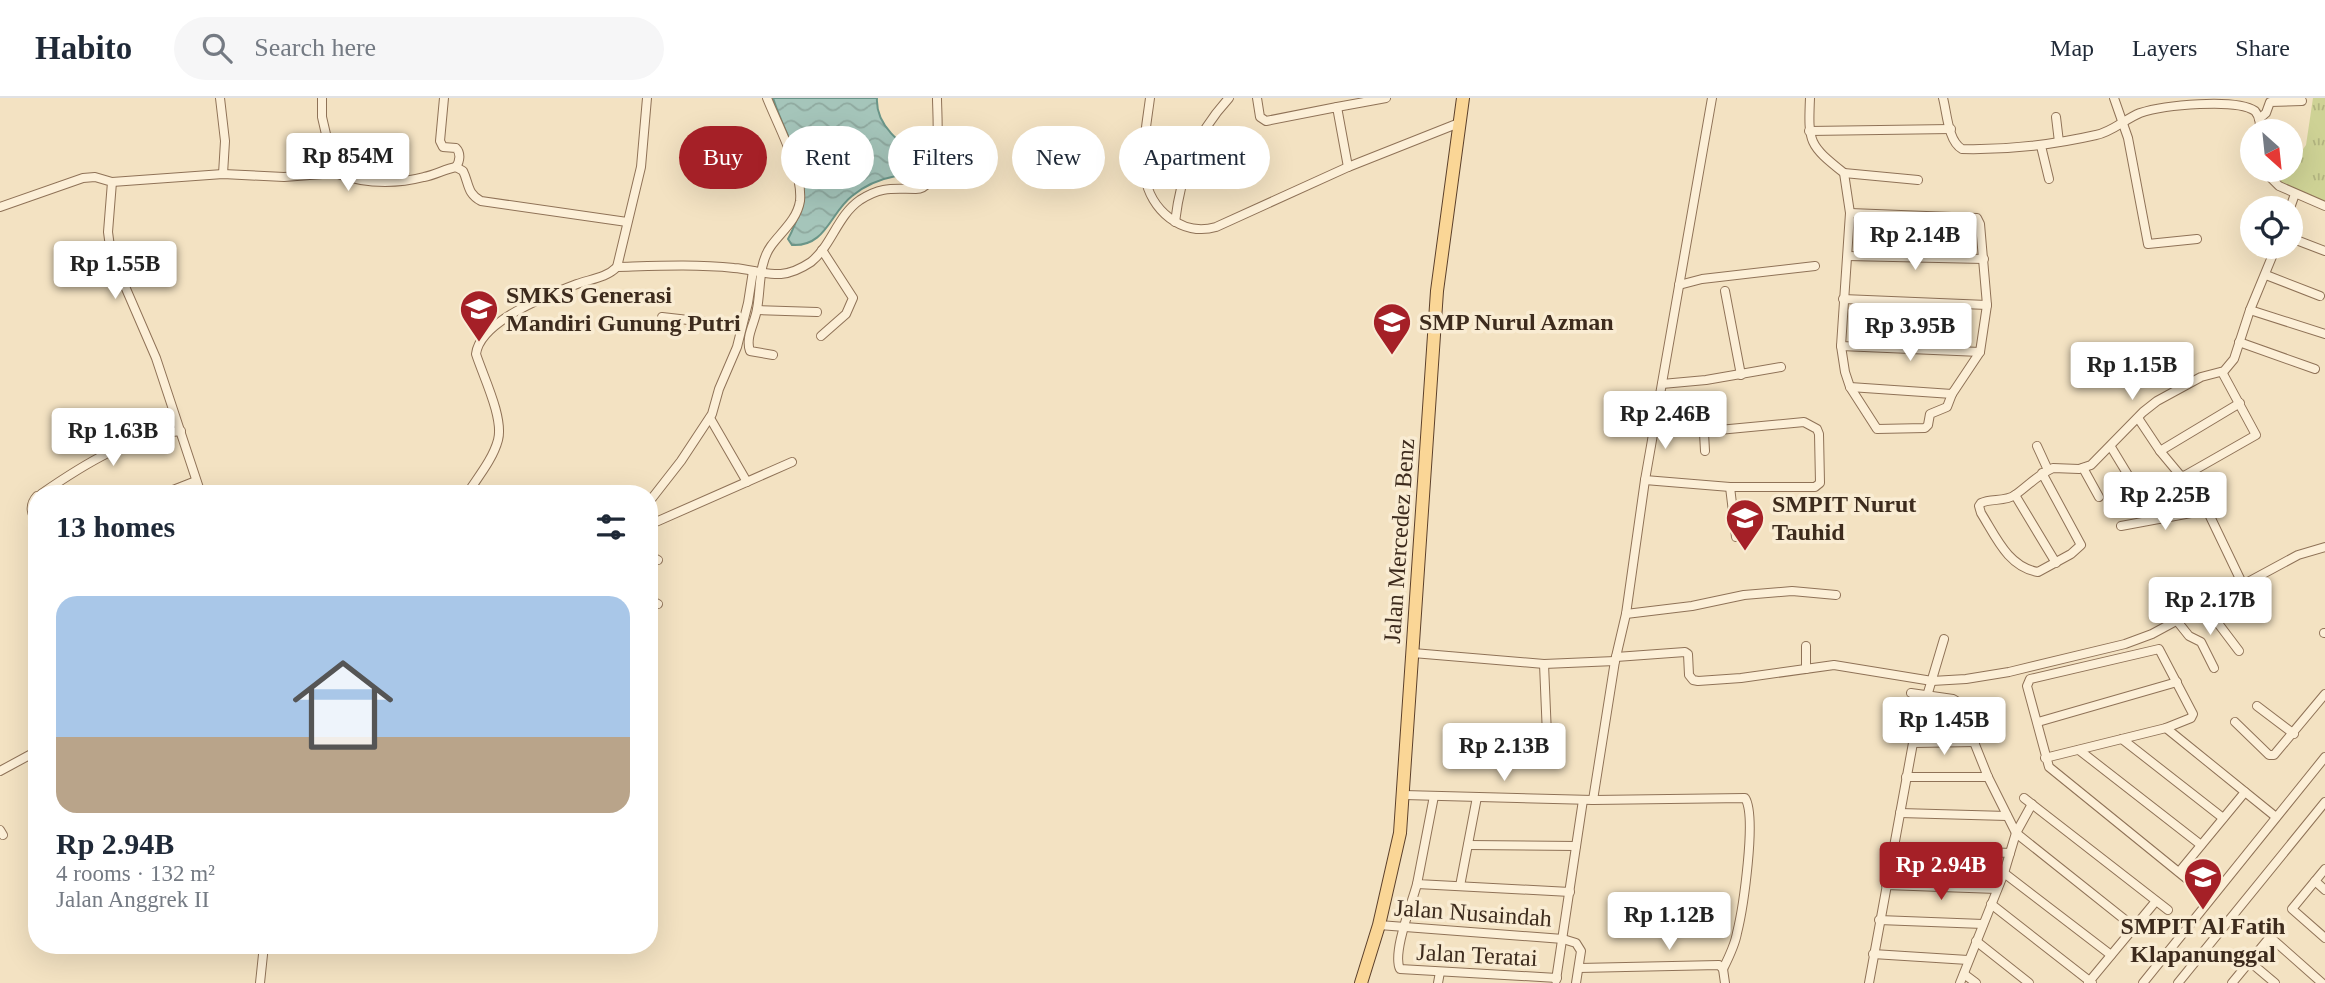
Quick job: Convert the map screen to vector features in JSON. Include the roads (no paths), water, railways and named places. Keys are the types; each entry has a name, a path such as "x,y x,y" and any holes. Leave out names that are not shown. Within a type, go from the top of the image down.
{"main road":[{"name":"Jalan Mercedez Benz","path":"1361,983 1379,925 1400,833 1437,290 1463,98"}],"street":[{"path":"220,98 225,141 223,174"},
{"path":"321,98 322,117 335,173"},
{"path":"0,207 83,178 95,177 112,182 223,174 284,177 335,173 370,183 390,183 424,177 456,167 459,161 456,148 443,147 440,141 444,98"},
{"path":"473,485 490,458 499,434 497,417 476,354 477,345 481,337 501,319 573,285 610,273 617,267 641,167 646,98"},
{"path":"658,490 710,418 737,347 757,272 771,246 796,212 800,201 793,163 768,98"},
{"path":"617,267 688,266 783,274 811,262 848,211 866,196 889,187 919,189 930,181 936,168 937,98"},
{"path":"1150,98 1145,176 1158,204 1175,222 1192,230 1207,230 1348,167 1459,124"},
{"path":"1175,222 1186,166 1207,126 1229,98"},
{"path":"1257,98 1260,117 1266,121 1386,98"},
{"path":"1593,800 1615,659 1626,614 1645,480 1712,98"},
{"path":"1810,98 1808,131 1811,140 1821,155 1844,173 1918,180"},
{"path":"1943,98 1957,147 1962,149 2040,146 2103,134 2152,109 2190,102 2236,102 2247,105 2256,112 2259,119 2266,113 2270,102 2302,101"},
{"path":"2114,98 2128,138 2148,244 2197,239"},
{"path":"1337,107 1348,167"},
{"path":"2056,117 2059,142"},
{"path":"1808,131 1951,129"},
{"path":"2040,146 2049,178"},
{"path":"456,167 463,171 468,190 473,197 481,201 626,222"},
{"path":"1844,173 1850,213 1841,346 1850,387 1872,425 1881,430 1925,428 1930,414 1947,407 1952,394 1980,352 1987,305 1980,217 1850,213"},
{"path":"112,182 108,232 111,254 156,358 198,485"},
{"path":"2275,182 2295,194 2325,206"},
{"path":"2303,243 2325,251"},
{"path":"821,250 853,298 846,314 821,336"},
{"path":"1848,256 1984,260"},
{"path":"2036,446 2045,472 2081,541 2081,548 2038,572 2023,569 2009,558 1979,506 1984,501 2006,499 2015,495 2045,472 2063,467 2083,468 2097,461 2157,401 2200,377 2222,372 2231,363 2272,259"},
{"path":"1679,285 1702,279 1815,266"},
{"path":"757,272 757,310 750,330 748,349 773,355"},
{"path":"2266,275 2320,296"},
{"path":"1725,291 1741,375"},
{"path":"1843,299 1987,305"},
{"path":"757,310 817,312"},
{"path":"2250,310 2325,334"},
{"path":"662,317 741,326"},
{"path":"2239,342 2315,369"},
{"path":"1841,346 1980,352"},
{"path":"1662,384 1741,375 1781,367"},
{"path":"2138,418 2160,451 2184,477 2254,438 2256,431 2222,372"},
{"path":"1850,387 1952,394"},
{"path":"2160,451 2240,403"},
{"path":"710,418 747,482"},
{"path":"1645,480 1730,487 1819,485 1819,434 1817,429 1804,422 1708,431 1704,433 1705,451"},
{"path":"56,485 133,440 181,431"},
{"path":"2111,447 2128,475"},
{"path":"658,521 792,462"},
{"path":"2083,468 2099,497"},
{"path":"186,485 196,481"},
{"path":"1730,487 1736,537"},
{"path":"2015,495 2056,563"},
{"path":"2154,495 2160,519"},
{"path":"2120,526 2207,510 2242,583"},
{"path":"1413,653 1544,664 1685,652 1688,654 1689,675 1698,681 1834,665 1932,681 1966,679 2008,672 2125,644 2177,621 2242,583 2298,555 2325,547"},
{"path":"1626,614 1692,606 1744,595 1793,591 1836,595"},
{"path":"2205,606 2239,651"},
{"path":"2177,621 2189,636 2204,646 2214,668"},
{"path":"1869,983 1913,743 1944,639"},
{"path":"1806,646 1806,668"},
{"path":"2045,758 2166,728 2193,716 2161,650 2158,648 2030,679 2026,686 2038,722 2045,758 2057,776 2192,883"},
{"path":"1544,664 1548,759"},
{"path":"2038,722 2177,682"},
{"path":"1911,694 1956,700 1988,777 2017,833 2134,927"},
{"path":"2235,723 2272,756 2277,754 2325,694"},
{"path":"2257,706 2294,734"},
{"path":"2166,728 2276,817"},
{"path":"2122,739 2223,818"},
{"path":"1913,743 1975,743"},
{"path":"2079,750 2201,845"},
{"path":"0,771 28,756"},
{"path":"2143,983 2325,757"},
{"path":"1906,777 1988,777"},
{"path":"2179,872 2245,792"},
{"path":"1404,795 1583,800 1745,797 1749,803 1748,859 1737,933 1723,969 1725,983"},
{"name":"Jalan Teratai","path":"1434,796 1398,967 1404,971 1556,980"},
{"path":"1460,886 1477,797"},
{"path":"2024,798 2168,910"},
{"path":"1556,980 1583,800"},
{"path":"2178,983 2325,802"},
{"path":"1960,983 2017,833 2032,804"},
{"path":"1899,813 2007,816"},
{"path":"1468,845 1576,846"},
{"path":"1893,848 2010,853"},
{"path":"2325,869 2292,909 2325,938"},
{"path":"2004,873 2111,955"},
{"path":"2315,881 2325,890"},
{"path":"1417,884 1570,892"},
{"path":"1886,885 1997,890"},
{"path":"1991,904 2090,982 2156,901"},
{"path":"1879,920 1983,924"},
{"name":"Jalan Nusaindah","path":"1379,925 1563,939"},
{"path":"2232,983 2271,937 2322,983"},
{"path":"1563,939 1576,943 1581,948 1576,983"},
{"path":"1976,941 2029,983"},
{"path":"260,983 263,954"},
{"path":"1873,954 1968,960"},
{"path":"2250,962 2275,983"},
{"path":"1579,968 1719,965 1723,969"},
{"path":"1437,983 1440,972"},
{"path":"1964,974 1976,983"}],"water":[{"path":"773,98 877,98 881,119 888,130 888,178 874,183 874,126 783,126"},
{"path":"803,189 862,189 844,203 813,241 792,245 788,239 798,217"}],"place":[{"name":"SMKS Generasi Mandiri Gunung Putri","path":"479,343"},
{"name":"SMP Nurul Azman","path":"1392,356"},
{"name":"SMPIT Nurut Tauhid","path":"1745,552"},
{"name":"SMPIT Al Fatih Klapanunggal","path":"2203,911"}]}
